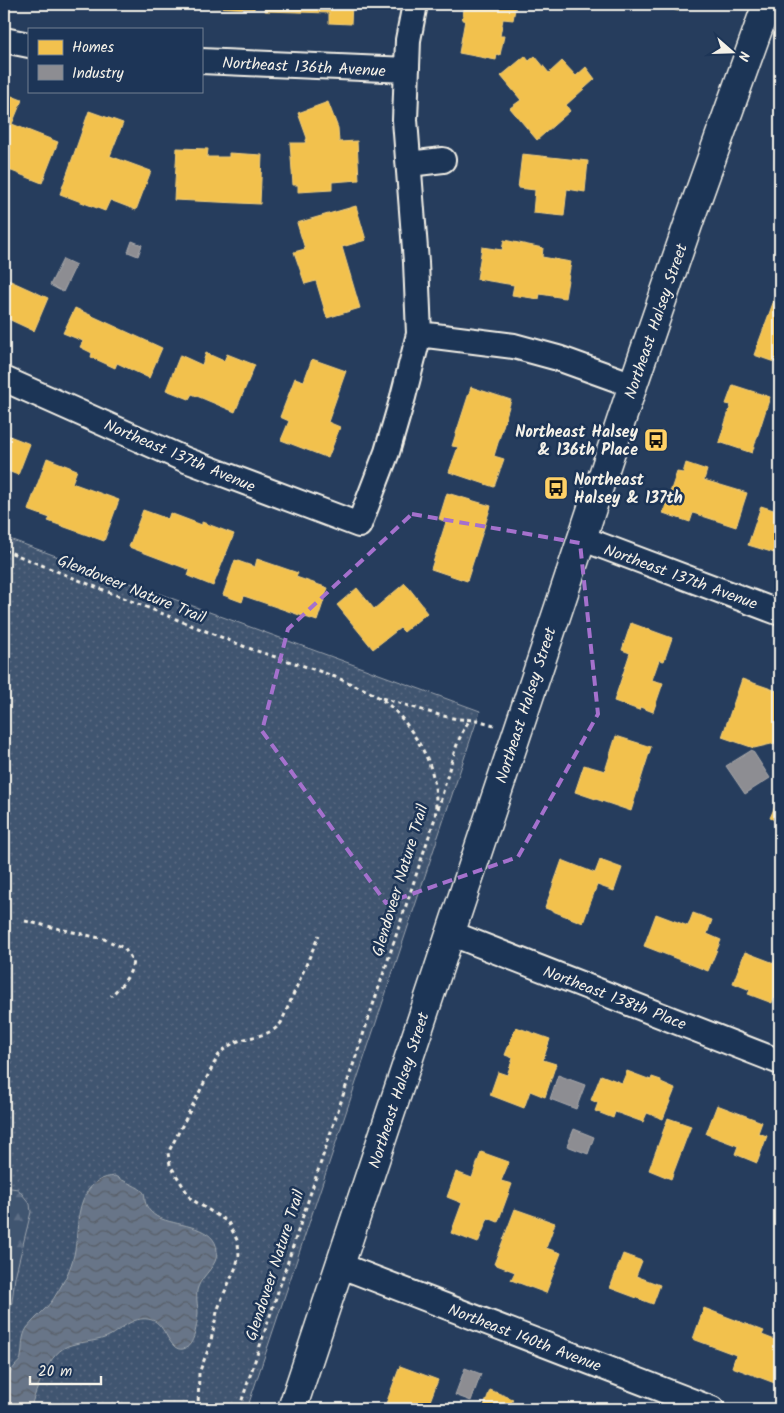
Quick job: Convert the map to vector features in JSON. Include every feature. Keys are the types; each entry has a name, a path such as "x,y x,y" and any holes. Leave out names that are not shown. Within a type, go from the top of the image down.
{"main road":[{"name":"Northeast Halsey Street","path":"292,1409 581,538 766,4"}],"street":[{"path":"415,4 408,40 405,120 416,262 419,334 514,346 558,358 633,385"},
{"path":"4,40 28,45"},
{"name":"Northeast 136th Avenue","path":"202,61 407,70"},
{"path":"409,164 443,160"},
{"name":"Northeast 137th Avenue","path":"4,379 186,460 359,525 387,452 419,334"},
{"name":"Northeast 137th Avenue","path":"581,538 780,613"},
{"name":"Northeast 138th Place","path":"450,933 780,1062"},
{"name":"Northeast 140th Avenue","path":"339,1265 712,1409"}],"path":[{"name":"Glendoveer Nature Trail","path":"4,550 250,649 321,671 361,688 378,697 398,715 424,751 430,765 436,788 435,818 239,1409"},
{"path":"378,697 439,715 469,721 455,750 435,818"},
{"path":"25,921 104,939 124,948 133,961 132,970 112,996"},
{"path":"198,1409 199,1373 210,1345 217,1312 236,1267 238,1242 228,1222 191,1199 170,1165 168,1153 223,1049 239,1040 277,1029 319,935"}],"highlighted area":[{"path":"412,514 580,543 598,714 518,857 386,903 262,731 288,629"}],"green space":[{"path":"4,537 480,711 247,1409 4,1409"},
{"path":"4,1187 18,1189 30,1204 31,1212 4,1333"}],"water":[{"path":"115,1176 142,1191 147,1207 156,1216 204,1232 215,1243 217,1256 213,1266 200,1282 197,1290 198,1313 193,1339 187,1347 178,1349 157,1323 146,1319 135,1320 111,1335 71,1345 63,1349 56,1355 44,1372 30,1409 8,1409 5,1393 7,1381 12,1370 21,1359 25,1331 54,1298 65,1280 71,1265 76,1247 79,1214 83,1199 96,1182"}],"building: Homes":[{"path":"167,4 255,4 254,9"},
{"path":"265,4 352,4 351,24 329,23 329,13 265,11"},
{"path":"465,4 516,4 513,20 503,19 500,36 504,36 500,55 497,54 496,60 459,53 465,20 462,20"},
{"path":"658,4 681,4 678,11"},
{"path":"525,56 529,61 535,56 549,73 562,61 576,76 586,67 595,79 566,105 570,111 537,140 510,108 521,100 501,76"},
{"path":"4,93 22,100 12,124 58,142 42,183 4,168"},
{"path":"328,102 338,128 339,142 357,141 359,180 332,182 332,190 298,192 298,185 293,185 290,143 305,143 307,138 298,113"},
{"path":"89,111 123,123 110,156 151,171 136,210 110,200 105,211 60,194"},
{"path":"177,148 208,149 207,157 229,157 229,153 262,155 260,204 174,200"},
{"path":"522,154 588,161 585,192 567,189 564,216 533,213 535,190 518,188"},
{"path":"356,206 366,240 342,247 360,308 327,318 316,281 305,284 294,252 305,249 297,223"},
{"path":"504,240 543,248 542,257 571,262 565,298 540,294 539,299 512,295 514,285 477,279 482,247 502,250"},
{"path":"4,278 48,298 34,331 4,317"},
{"path":"780,284 780,364 754,355"},
{"path":"75,308 162,348 149,378 117,363 115,368 91,357 92,353 80,347 83,341 63,333"},
{"path":"206,353 224,361 227,354 255,365 235,412 192,394 189,399 166,390 180,355 202,365"},
{"path":"312,359 346,371 328,422 340,427 328,458 281,440 289,421 280,417 295,378 304,381"},
{"path":"733,385 770,397 752,453 719,442 731,405 726,404"},
{"path":"471,387 511,400 494,456 504,459 494,487 449,472 458,447 452,446"},
{"path":"4,431 8,433 7,435 30,444 18,475 5,470 4,473"},
{"path":"47,458 77,470 72,483 119,500 104,541 48,521 50,518 28,510"},
{"path":"686,463 707,470 704,480 747,493 736,527 693,513 690,522 663,513 677,472 683,473"},
{"path":"447,493 491,506 467,581 431,569 446,522 439,519"},
{"path":"761,506 780,512 780,552 778,554 748,545"},
{"path":"143,510 168,519 170,513 234,534 213,586 188,576 190,570 129,547"},
{"path":"257,559 298,573 296,577 328,588 317,621 244,596 242,602 223,595 235,560 255,567"},
{"path":"405,583 427,613 404,632 400,628 373,649 337,605 357,588 374,609"},
{"path":"631,623 672,638 664,661 659,660 652,680 663,683 653,712 640,707 639,710 614,701 630,653 622,650"},
{"path":"742,679 780,692 780,742 754,748 722,737"},
{"path":"616,736 651,747 631,811 575,792 584,765 605,771"},
{"path":"780,795 780,822 770,818"},
{"path":"562,860 595,873 600,860 622,868 614,891 597,885 583,923 545,908"},
{"path":"693,913 712,920 707,934 721,940 708,971 644,946 656,914 688,926"},
{"path":"778,950 780,951 780,1001 774,998 772,1003 748,994 750,990 733,983 745,952 774,963"},
{"path":"516,1027 550,1039 543,1060 556,1064 545,1097 530,1091 524,1108 490,1095 498,1072 507,1075 513,1058 505,1055"},
{"path":"627,1071 651,1080 652,1077 661,1080 661,1083 675,1089 663,1119 647,1113 643,1122 615,1112 613,1118 595,1111 598,1103 591,1100 601,1075 622,1083"},
{"path":"717,1105 762,1122 758,1133 767,1136 757,1163 735,1154 738,1146 706,1134"},
{"path":"668,1118 691,1126 671,1179 649,1170"},
{"path":"481,1152 509,1162 501,1181 512,1184 498,1222 488,1218 478,1243 451,1233 462,1203 447,1197 456,1172 472,1178"},
{"path":"515,1209 555,1223 546,1248 561,1253 546,1293 511,1280 515,1272 494,1264"},
{"path":"623,1254 642,1261 636,1276 660,1285 653,1304 610,1288"},
{"path":"704,1308 764,1331 762,1335 780,1342 780,1385 732,1367 736,1355 693,1339"},
{"path":"400,1366 438,1380 427,1409 384,1409"},
{"path":"490,1390 513,1399 509,1409 483,1409"}],"building: Industry":[{"path":"132,241 142,245 138,256 128,252"},
{"path":"63,259 76,265 63,292 50,285"},
{"path":"752,750 770,778 745,794 726,766"},
{"path":"558,1075 585,1085 576,1109 550,1099"},
{"path":"574,1129 594,1137 588,1154 567,1146"},
{"path":"465,1368 481,1374 471,1401 455,1395"}],"place":[{"name":"Northeast Halsey & 136th Place","path":"656,440"},
{"name":"Northeast Halsey & 137th","path":"556,488"}]}
